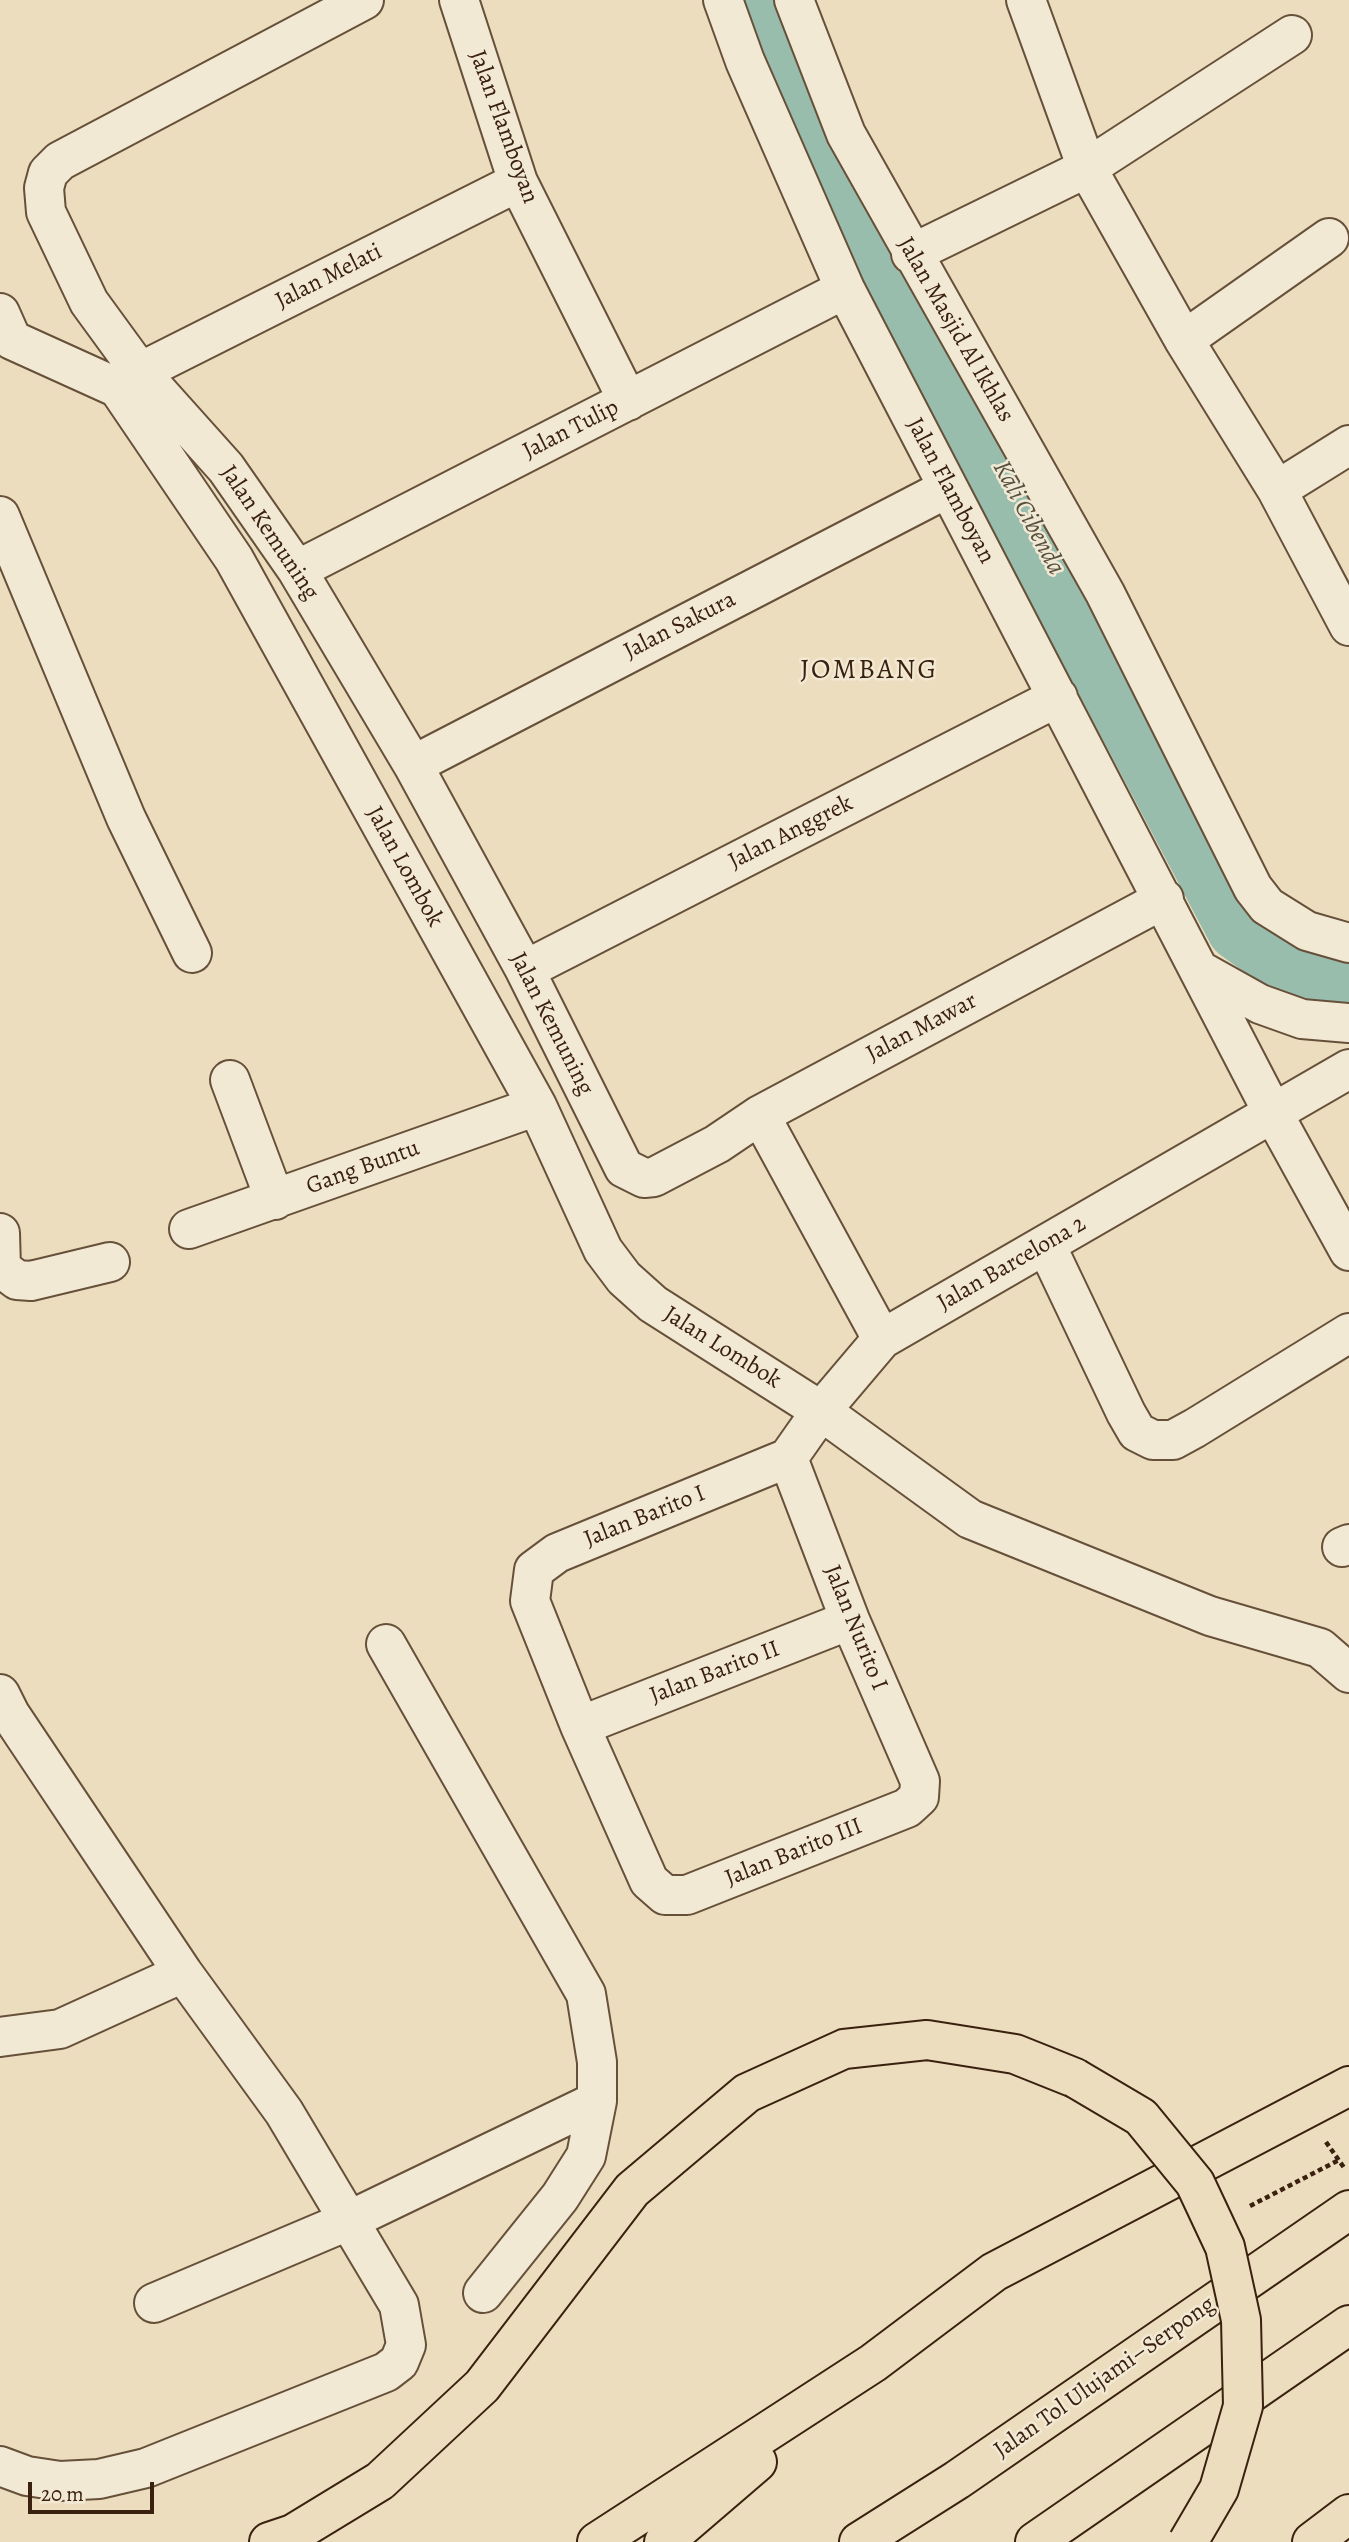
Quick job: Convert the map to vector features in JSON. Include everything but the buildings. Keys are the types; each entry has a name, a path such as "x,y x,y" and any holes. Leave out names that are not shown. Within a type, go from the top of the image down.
{"highway":[{"path":"269,2542 293,2534 380,2482 482,2386 632,2190 747,2092 844,2049 927,2040 1015,2054 1075,2078 1141,2117 1195,2183 1225,2247 1241,2320 1243,2406 1219,2489 1188,2542"},
{"path":"664,2542 873,2363 994,2272 1349,2086"},
{"name":"Jalan Tol Ulujami–Serpong","path":"859,2542 957,2480 1349,2210"},
{"path":"1035,2542 1349,2325"},
{"path":"597,2542 873,2363"},
{"path":"1312,2542 1349,2514"}],"street":[{"name":"Jalan Kemuning","path":"363,0 60,161 48,173 44,188 46,212 89,302 140,372 226,468 297,570 413,765 525,970 624,1168 644,1178 654,1177 682,1161"},
{"name":"Jalan Flamboyan","path":"458,0 518,182 628,401"},
{"name":"Jalan Flamboyan","path":"723,0 745,61 845,289 1274,1115 1349,1251"},
{"name":"Jalan Masjid Al Ikhlas","path":"794,0 846,134 911,254 1105,593 1253,888 1267,906 1307,931 1349,943"},
{"path":"1026,0 1087,167 1184,340 1277,490 1349,626"},
{"path":"911,254 1087,167 1292,35"},
{"name":"Jalan Melati","path":"140,372 518,182"},
{"path":"1184,340 1329,238"},
{"name":"Jalan Tulip","path":"297,570 845,289"},
{"name":"Jalan Lombok","path":"0,313 12,341 118,388 234,559 537,1106 603,1250 624,1278 653,1304 821,1411 970,1519 1210,1616 1320,1648 1349,1673"},
{"path":"1277,490 1349,445"},
{"name":"Jalan Sakura","path":"413,765 948,488"},
{"path":"0,516 125,818 192,953"},
{"name":"Jalan Anggrek","path":"525,970 1058,697"},
{"name":"Jalan Mawar","path":"682,1161 717,1144 760,1115 1164,899"},
{"path":"1201,971 1260,1004 1302,1019 1349,1023"},
{"name":"Jalan Barcelona 2","path":"788,1458 821,1411 881,1339 1274,1115 1349,1069"},
{"path":"230,1080 275,1200"},
{"name":"Gang Buntu","path":"190,1229 537,1106"},
{"path":"760,1115 881,1339"},
{"path":"1045,1245 1126,1413 1137,1432 1153,1440 1173,1440 1184,1434 1349,1333"},
{"path":"0,1256 17,1280 31,1281 110,1262"},
{"name":"Jalan Barito I","path":"580,1726 530,1601 534,1570 557,1553 788,1458"},
{"name":"Jalan Nurito I","path":"788,1458 850,1620 920,1782 919,1797"},
{"name":"Jalan Barito II","path":"580,1726 850,1620"},
{"path":"386,1644 586,1994 597,2062 597,2101 586,2157 560,2197 483,2292"},
{"path":"0,1694 10,1714 183,1973 284,2112 399,2305 406,2345 399,2362 386,2372 146,2468 99,2479 60,2482 27,2476 0,2466"},
{"name":"Jalan Barito III","path":"580,1726 649,1881 666,1895 687,1895 907,1808 919,1797"},
{"path":"0,2038 60,2029 183,1973"},
{"path":"154,2303 350,2220 597,2101"}],"path":[{"path":"1320,2133 1349,2175"},
{"path":"1243,2210 1339,2160"}],"waterway":[{"name":"Kali Cibenda","path":"773,0 803,91 1243,925 1278,950 1319,970 1349,975"}],"district":[{"name":"JOMBANG","path":"869,671"}]}
